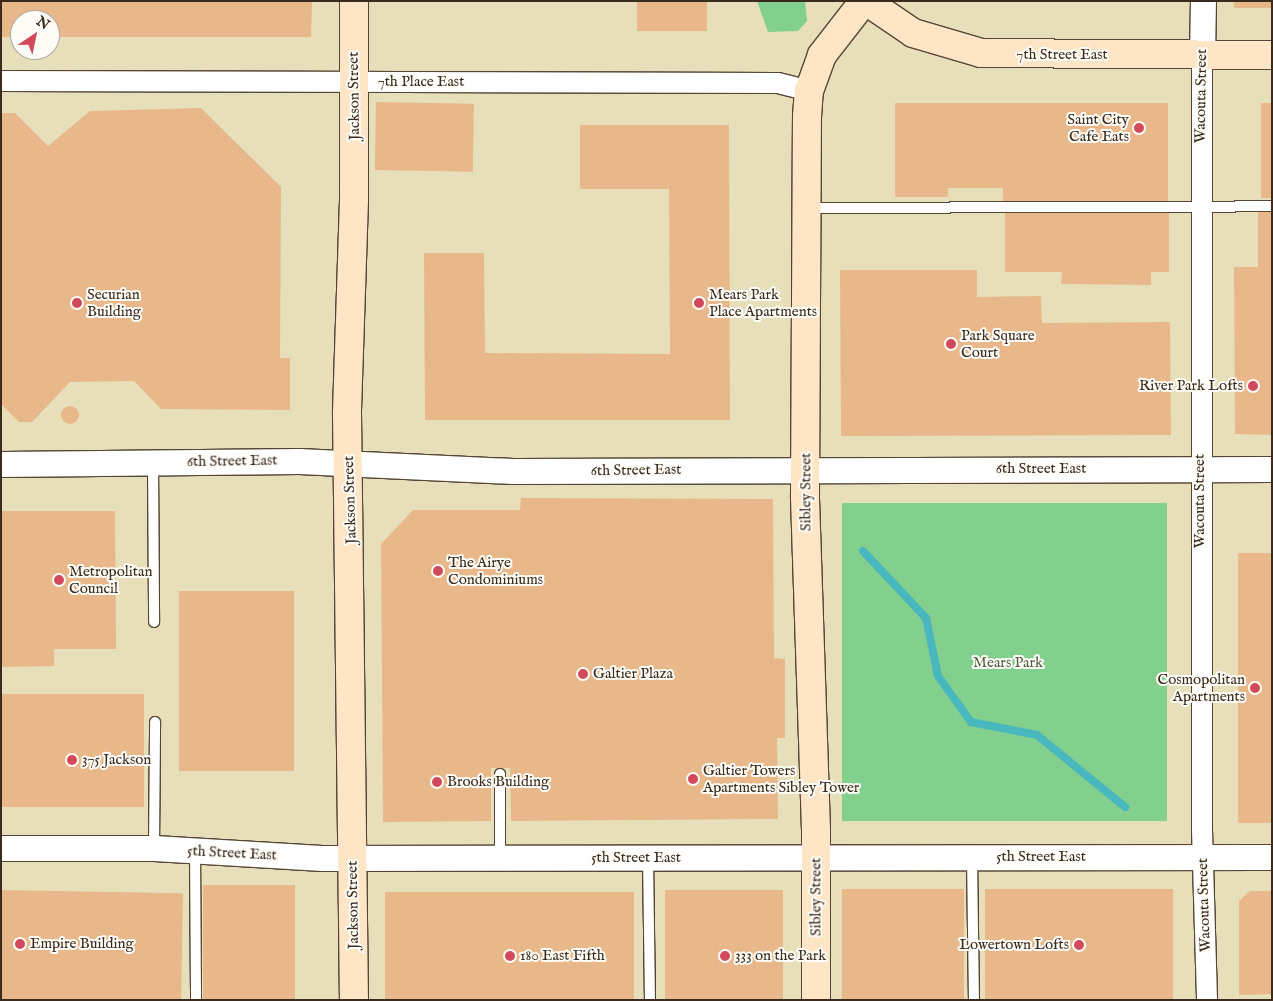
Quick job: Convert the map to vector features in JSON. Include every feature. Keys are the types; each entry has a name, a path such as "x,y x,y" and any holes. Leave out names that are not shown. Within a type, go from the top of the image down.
{"main road":[{"name":"Jackson Street","path":"354,1 349,464 354,1000"},
{"name":"7th Street East","path":"865,1 901,27 967,51 1272,56"},
{"name":"Sibley Street","path":"816,1000 816,857 806,468 809,91 825,48 865,1"}],"street":[{"name":"Wacouta Street","path":"1202,1 1200,469 1203,857 1207,1000"},
{"name":"7th Place East","path":"1,81 778,83 809,91"},
{"name":"6th Street East","path":"1,464 349,464 590,471 806,468 1272,468"},
{"name":"5th Street East","path":"1,848 154,848 352,857 1272,857"}],"lane":[{"path":"808,208 1272,206"},
{"path":"153,463 154,622"},
{"path":"154,848 155,722"},
{"path":"500,774 500,857"},
{"path":"195,851 196,1000"},
{"path":"972,857 974,1000"},
{"path":"648,858 650,1000"}],"green space":[{"path":"757,1 805,1 807,21 798,31 768,32"},
{"name":"Mears Park","path":"842,503 1167,503 1167,821 842,821"}],"building":[{"path":"1,1 312,1 311,37 60,37 60,10 10,10 10,37 1,37"},
{"path":"637,1 707,1 707,31 637,31"},
{"path":"1234,1 1272,1 1272,8 1234,8"},
{"path":"376,102 474,104 473,172 375,170"},
{"path":"895,103 1168,103 1168,203 1003,203 1003,188 948,188 948,197 895,197"},
{"path":"1261,103 1272,103 1272,198 1261,198"},
{"path":"201,108 281,187 280,358 290,358 290,410 161,409 134,381 70,382 32,422 19,422 1,404 1,113 15,113 48,146 90,111"},
{"name":"Mears Park Place Apartments","path":"580,125 729,125 730,420 425,420 424,253 484,253 485,353 670,354 669,189 580,189"},
{"name":"River Park Lofts","path":"1258,211 1272,212 1272,435 1235,434 1234,267 1258,267"},
{"path":"1005,212 1169,213 1169,272 1151,272 1151,285 1061,284 1062,272 1005,272"},
{"name":"Park Square Court","path":"840,270 977,270 977,297 1041,296 1042,323 1170,322 1171,435 841,436"},
{"path":"70,406 76,409 79,415 76,421 70,424 64,421 61,415 64,409"},
{"name":"Galtier Plaza","path":"521,498 773,499 774,658 785,659 785,738 777,738 778,819 511,821 510,768 491,768 491,821 383,822 381,544 413,510 520,510"},
{"name":"Metropolitan Council","path":"1,511 115,511 116,649 54,649 54,666 1,667"},
{"name":"Cosmopolitan Apartments","path":"1238,553 1272,553 1272,823 1238,823"},
{"path":"179,591 294,591 294,771 179,771"},
{"name":"375 Jackson","path":"1,694 144,694 144,807 1,807"},
{"path":"203,885 295,885 295,1000 203,1000"},
{"path":"842,889 964,889 964,1000 842,1000"},
{"name":"Lowertown Lofts","path":"985,889 1173,889 1173,1000 985,1000"},
{"path":"1,890 183,893 181,1000 1,1000"},
{"name":"333 on the Park","path":"665,890 783,890 783,1000 665,1000"},
{"path":"1250,891 1272,891 1272,994 1239,995 1239,901"},
{"name":"180 East Fifth","path":"385,892 634,892 634,1000 385,1000"}],"waterway":[{"path":"863,551 926,618 938,676 971,722 1037,735 1125,807"}],"place":[{"name":"Saint City Cafe Eats","path":"1139,128"},
{"name":"Securian Building","path":"77,303"},
{"name":"Mears Park Place Apartments","path":"699,303"},
{"name":"Park Square Court","path":"951,344"},
{"name":"River Park Lofts","path":"1253,386"},
{"name":"The Airye Condominiums","path":"438,571"},
{"name":"Metropolitan Council","path":"59,580"},
{"name":"Galtier Plaza","path":"583,674"},
{"name":"Cosmopolitan Apartments","path":"1255,688"},
{"name":"375 Jackson","path":"72,760"},
{"name":"Galtier Towers Apartments Sibley Tower","path":"693,779"},
{"name":"Brooks Building","path":"437,782"},
{"name":"Empire Building","path":"20,944"},
{"name":"Lowertown Lofts","path":"1079,945"},
{"name":"180 East Fifth","path":"510,956"},
{"name":"333 on the Park","path":"725,956"}]}
